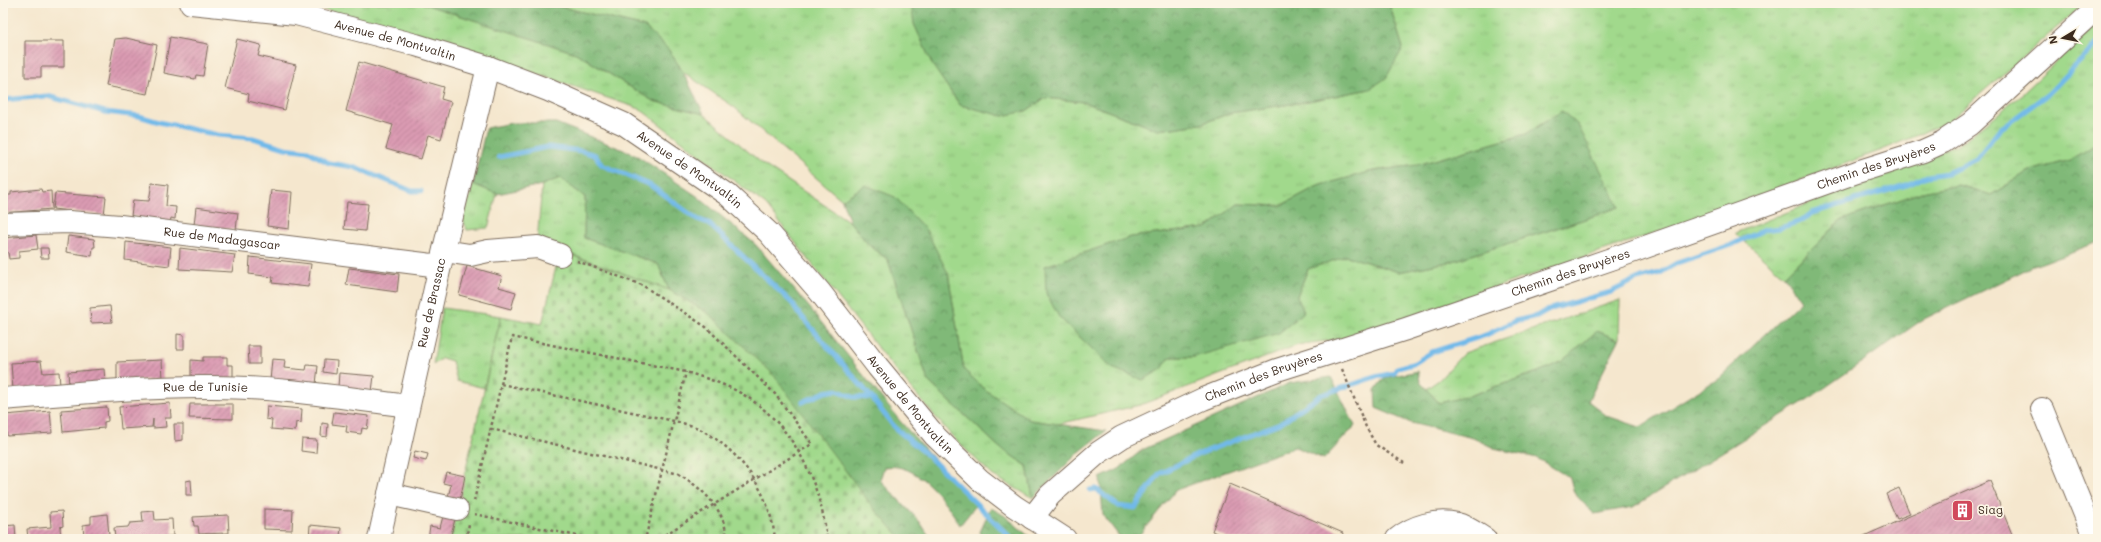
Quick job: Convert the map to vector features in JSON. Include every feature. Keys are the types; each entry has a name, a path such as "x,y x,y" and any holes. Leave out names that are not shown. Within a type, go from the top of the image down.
{"street":[{"name":"Avenue de Montvaltin","path":"191,3 296,14 416,45 488,67 548,90 624,124 728,195 768,233 820,292 878,367 935,436 980,480 1032,518 1065,539"},
{"name":"Chemin des Bruyères","path":"1032,518 1050,495 1098,453 1122,437 1203,399 1277,370 1406,329 1620,256 1856,172 1923,151 1943,142 1970,124 2098,7"},
{"name":"Rue de Brassac","path":"379,539 442,258 488,67"},
{"name":"Rue de Madagascar","path":"3,224 69,222 442,258 470,255 488,251 538,247 560,255"},
{"name":"Rue de Tunisie","path":"3,399 154,388 204,386 270,389 332,395 408,406"},
{"path":"2042,409 2095,539"},
{"path":"389,494 465,511"},
{"path":"1397,539 1408,531 1426,524 1457,524 1485,539"}],"path":[{"path":"560,255 642,285 706,327 775,394 812,444 658,539"},
{"path":"466,539 465,511 491,429 512,337 686,372 716,382 754,402 774,419 800,451 815,484 824,517 827,539"},
{"path":"1342,371 1354,395 1366,427 1376,445 1404,463"},
{"path":"646,536 686,372"},
{"path":"501,384 674,421 696,428 714,438 732,453 755,479 768,503 774,525 775,539"},
{"path":"491,429 679,474 704,491 714,504 722,518 727,539"},
{"path":"465,511 591,539"},
{"path":"635,539 646,536"},
{"path":"646,536 650,539"}],"green space":[{"path":"281,3 421,3 576,53 653,101 704,114 764,165 850,222 867,243 888,260 928,381 999,447 1027,466 1033,498 992,475 951,435 888,361 766,205 640,109 502,62 312,6"},
{"path":"421,3 545,3 645,27 668,49 683,72 704,114 653,101 576,53"},
{"path":"545,3 911,3 918,31 929,57 960,105 1026,111 1045,98 1084,102 1158,130 1201,124 1230,113 1298,103 1370,89 1403,48 1389,3 2085,3 1948,122 1882,150 1678,225 1346,338 1298,345 1140,405 1058,424 1030,420 987,392 964,370 948,273 865,186 842,200 734,107 683,72 668,49 645,27","holes":["1562,111 1619,207 1453,261 1399,272 1347,256 1308,269 1297,296 1194,357 1170,357 1085,342 1059,317 1045,266 1131,237 1206,228 1238,204 1280,206 1318,186 1373,171 1417,165 1526,134"]},
{"path":"911,3 1389,3 1403,48 1386,78 1370,89 1298,103 1230,113 1201,124 1158,130 1084,102 1045,98 1026,111 1003,116 960,105 933,66 914,24"},
{"path":"2098,22 2098,143 2071,160 2027,172 1991,195 1959,185 1922,192 1842,220 1784,276 1735,233 1961,143 2019,97"},
{"path":"1562,111 1578,125 1619,207 1453,261 1399,272 1347,256 1308,269 1297,296 1304,312 1279,333 1194,357 1170,357 1162,369 1143,380 1112,368 1059,317 1046,293 1045,266 1131,237 1206,228 1238,204 1280,206 1318,186 1373,171 1417,165 1526,134"},
{"path":"512,123 556,123 636,155 697,196 755,244 809,307 900,421 946,472 978,503 960,525 938,494 919,476 908,470 896,467 884,467 880,480 920,522 931,539 902,539 875,511 709,314 669,290 658,264 584,238 585,197 560,178 542,185 497,194 473,184 486,128"},
{"path":"2098,143 2098,242 2031,267 1922,320 1813,396 1633,507 1594,514 1574,493 1570,478 1537,458 1494,448 1473,438 1411,423 1376,408 1375,390 1384,378 1418,371 1420,382 1439,403 1469,396 1538,372 1561,362 1597,331 1619,340 1588,401 1607,416 1640,427 1718,379 1801,301 1784,276 1842,220 1922,192 1959,185 1991,195 2027,172 2071,160"},
{"path":"560,178 585,197 584,238 658,264 669,290 537,242 542,185"},
{"path":"473,184 497,194 488,228 467,230 463,220"},
{"path":"865,185 895,197 926,230 948,273 964,370 987,391 1030,420 1106,431 1078,453 1033,498 1027,466 999,447 928,381 888,260 867,243 850,222 842,200"},
{"path":"560,251 669,290 709,314 772,373 875,510 902,539 450,539 501,316 542,324"},
{"path":"1620,300 1619,340 1597,331 1561,362 1538,372 1469,396 1439,403 1426,389 1439,380 1464,353"},
{"path":"442,308 501,316 484,388 457,381 452,361 442,358 433,365"},
{"path":"1331,377 1355,426 1324,459 1295,447 1176,490 1136,539 1126,539 1119,536 1103,515 1100,478 1119,469 1142,450 1290,383"},
{"path":"991,508 1005,516 1032,539 984,539 980,532"}],"building":[{"path":"170,37 208,44 203,76 196,75 195,79 164,73"},
{"path":"126,38 157,45 147,94 106,86 115,39"},
{"path":"237,39 261,45 258,56 296,65 285,110 248,101 249,94 225,88"},
{"path":"25,41 64,41 64,67 41,67 41,77 25,77"},
{"path":"359,62 444,87 441,99 451,102 441,139 428,135 421,159 386,149 393,125 346,111"},
{"path":"152,183 168,185 166,206 176,207 175,219 171,218 170,223 139,219 139,217 131,216 133,200 149,201"},
{"path":"41,189 42,192 51,191 52,209 3,213 3,195 11,195 11,192"},
{"path":"271,190 292,192 289,229 267,226"},
{"path":"55,193 106,197 104,215 53,209"},
{"path":"347,202 368,204 365,231 344,229"},
{"path":"196,207 238,213 236,230 194,225"},
{"path":"36,235 38,249 19,251 19,258 9,259 8,252 3,252 3,238"},
{"path":"68,236 94,239 95,247 93,247 92,256 66,252"},
{"path":"126,242 171,247 169,266 125,260"},
{"path":"40,248 48,248 49,258 41,258"},
{"path":"180,248 235,255 232,272 179,269"},
{"path":"250,257 311,264 308,287 272,283 273,277 249,274"},
{"path":"467,266 502,276 499,287 516,292 511,309 459,295"},
{"path":"349,268 399,274 397,292 346,285"},
{"path":"110,306 112,322 91,323 90,308"},
{"path":"177,334 184,335 184,349 177,349"},
{"path":"248,346 260,346 260,364 249,364"},
{"path":"203,357 227,357 227,365 233,365 233,379 191,379 191,360 203,361"},
{"path":"272,359 285,360 284,368 306,370 307,365 318,366 316,384 270,381"},
{"path":"162,360 163,379 117,381 117,362"},
{"path":"324,360 337,361 336,374 323,372"},
{"path":"41,361 43,373 59,372 60,386 13,390 11,363"},
{"path":"104,369 105,383 69,385 68,372"},
{"path":"339,373 374,376 372,391 338,387"},
{"path":"170,403 171,418 165,418 166,427 153,428 153,419 152,427 121,429 119,407"},
{"path":"190,404 233,404 233,419 189,418"},
{"path":"267,406 302,409 301,423 296,422 295,431 271,429 272,420 266,419"},
{"path":"107,407 108,421 104,422 104,428 63,432 61,410"},
{"path":"50,411 52,433 7,436 5,415"},
{"path":"334,412 369,416 367,429 362,428 361,434 346,432 347,426 332,424"},
{"path":"322,423 328,424 327,437 321,436"},
{"path":"174,424 183,424 183,440 175,441"},
{"path":"302,439 317,440 316,453 301,451"},
{"path":"415,451 428,454 426,461 413,458"},
{"path":"446,472 465,476 460,500 448,497 451,485 443,483"},
{"path":"191,480 192,495 186,495 186,481"},
{"name":"Siag","path":"1990,481 2014,539 1857,539"},
{"path":"1230,484 1343,533 1341,539 1230,539 1212,531"},
{"path":"1899,488 1910,514 1897,519 1886,494"},
{"path":"264,509 293,510 292,530 264,529"},
{"path":"62,511 63,526 60,527 61,539 28,539 27,529 51,527 50,512"},
{"path":"154,511 155,520 172,519 173,536 115,539 114,528 128,527 130,523 143,522 142,512"},
{"path":"107,514 109,535 100,536 101,539 84,539 83,525 91,524 91,516"},
{"path":"228,515 229,533 199,534 198,526 194,526 193,517"},
{"path":"443,516 455,519 450,539 428,539 430,526 440,528"},
{"path":"15,525 16,539 3,539 3,526"},
{"path":"310,525 341,528 340,536 351,539 309,539"}],"waterway":[{"path":"1090,490 1096,489 1118,506 1135,508 1159,474 1199,454 1280,423 1321,395 1375,377 1394,373 1397,368 1413,364 1432,352 1486,335 1515,321 1537,316 1547,310 1611,292 1637,279 1660,273 1677,263 1731,245 1764,230 1780,228 1801,221 1812,213 1906,185 1927,176 1947,173 1976,159 2000,129 2048,94 2098,43"},
{"path":"3,100 47,96 105,112 139,116 218,135 253,138 285,148 308,151 329,163 354,167 412,191 421,191"},
{"path":"499,157 548,147 582,151 595,155 602,165 650,185 697,219 708,223 793,304 796,310 872,398 895,428 924,452 1012,539"},
{"path":"803,402 825,392 837,390 853,397 872,398"}],"place":[{"name":"Siag","path":"1963,510"}]}
